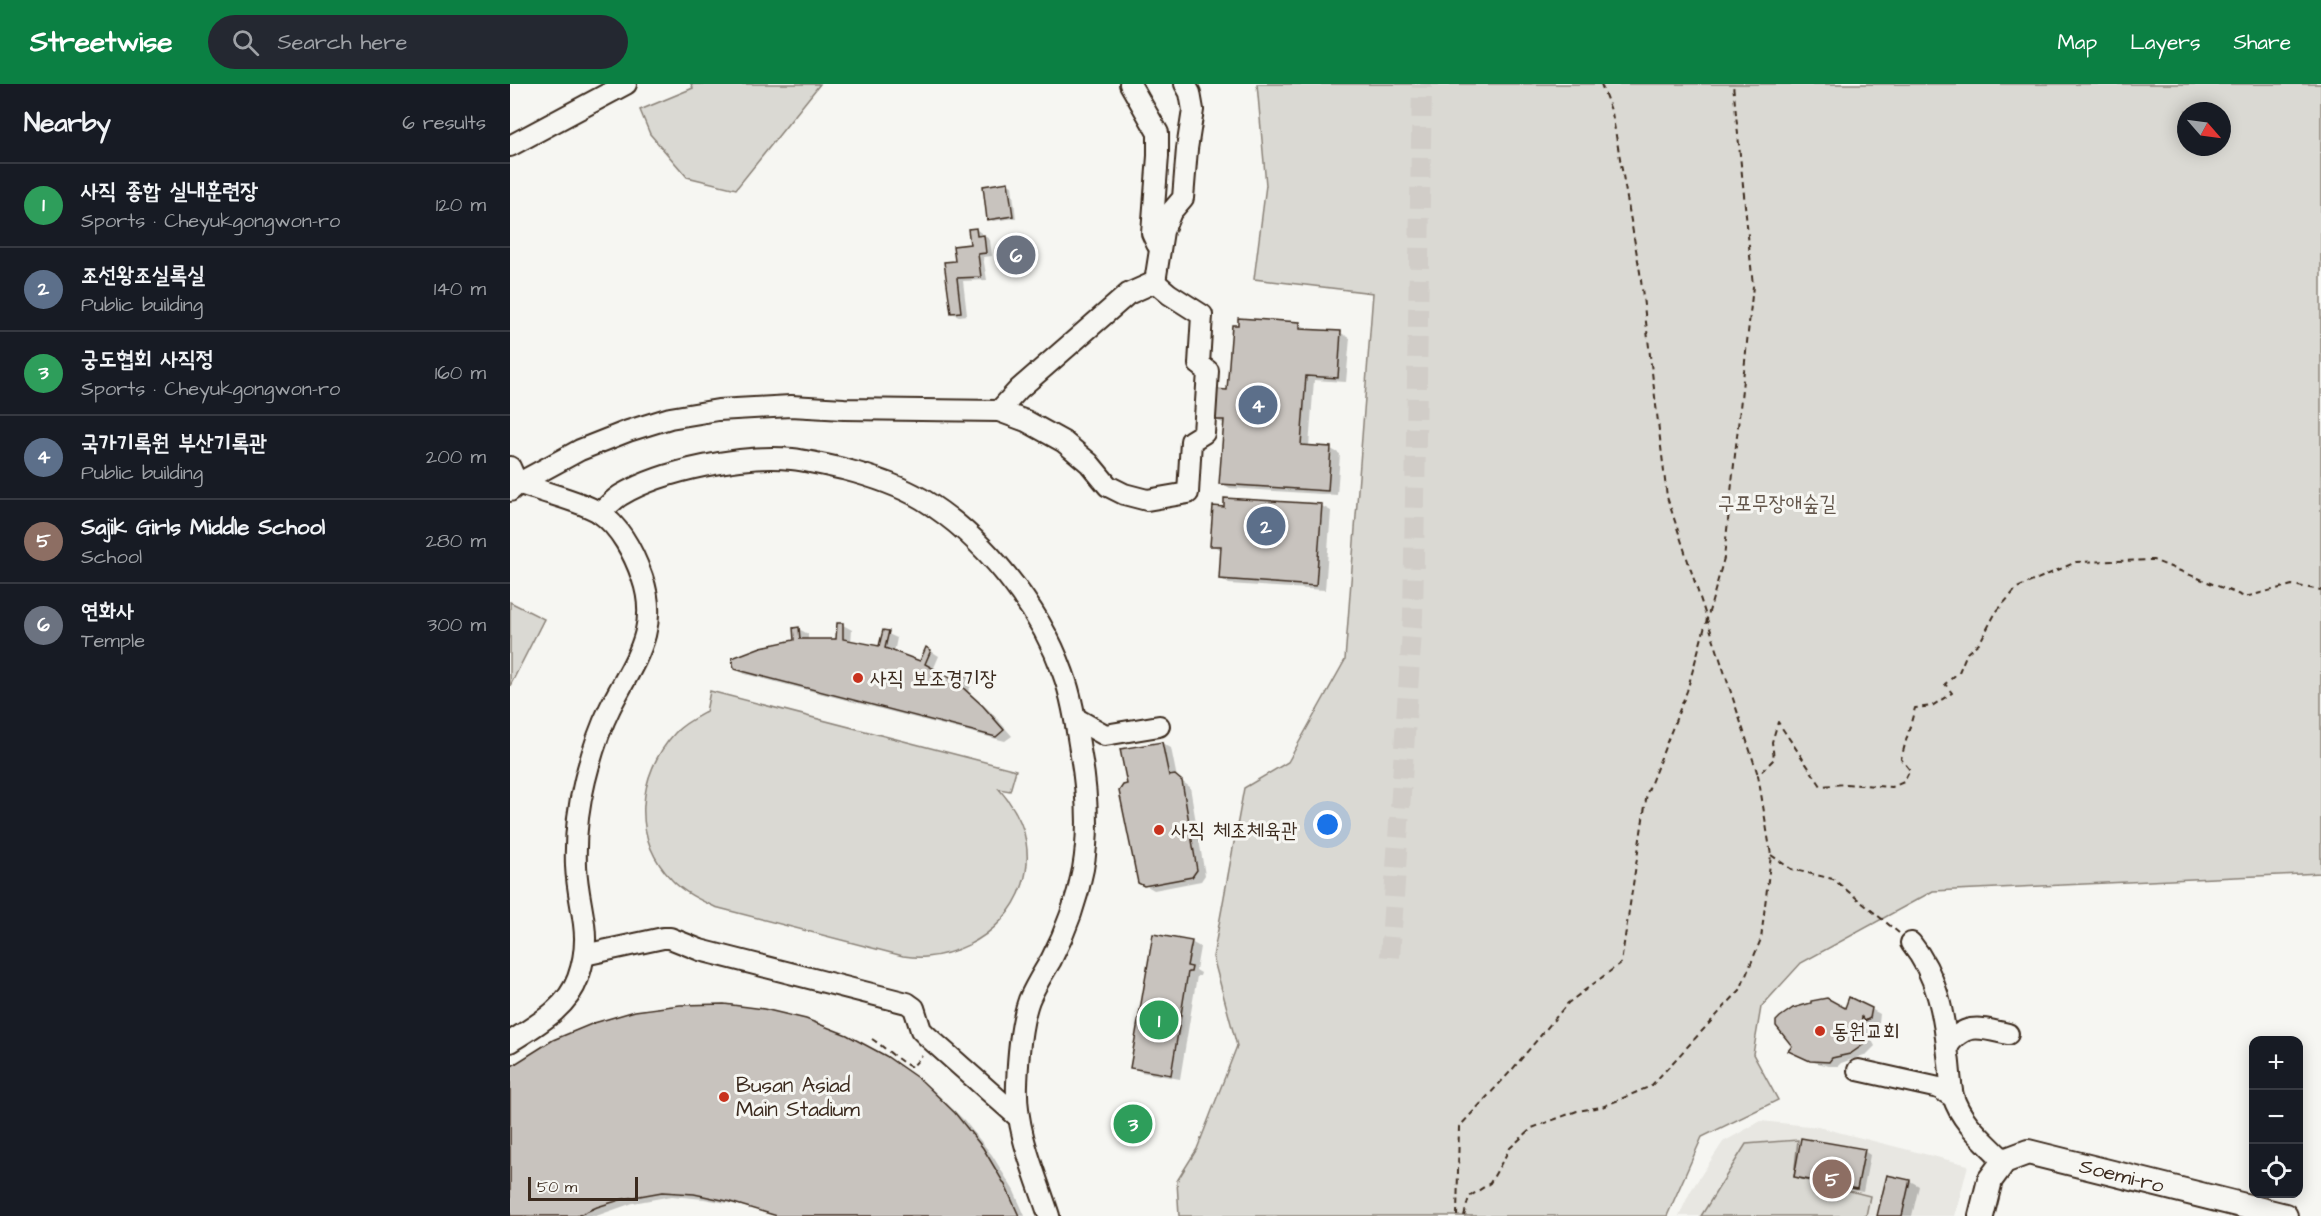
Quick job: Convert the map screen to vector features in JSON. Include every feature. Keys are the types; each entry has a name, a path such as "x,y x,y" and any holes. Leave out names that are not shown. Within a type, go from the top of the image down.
{"main road":[{"name":"Soemi-ro","path":"2004,1161 2028,1152 2285,1216"},
{"path":"1981,1216 1990,1180 2004,1161"}],"street":[{"path":"510,146 626,84"},
{"path":"1130,84 1158,133 1152,233 1160,249"},
{"path":"1155,282 1163,231 1171,212 1182,198 1193,110 1190,93 1185,84"},
{"path":"513,480 628,431 670,418 718,410 791,406 999,411 1026,421 1065,442 1089,463 1108,486 1124,494 1147,500 1188,493 1191,441 1204,432 1208,371 1198,364 1202,315 1155,282"},
{"path":"999,411 1019,388 1128,294 1155,282"},
{"path":"600,513 621,495 651,481 685,470 732,462 791,459 856,472 890,483 923,500 986,551 1009,577 1050,640 1064,675 1075,718 1086,794 1087,831 1084,866 1066,930 1029,1002 1022,1035 1017,1083 1017,1116 1049,1216"},
{"path":"510,1042 552,1014 567,999 577,980 584,956 586,933 576,867 577,826 585,781 595,744 609,710 638,657 647,632 649,605 632,553 619,532 600,513 513,480"},
{"path":"1075,718 1105,735 1159,726"},
{"path":"584,956 670,938 700,950 907,1003 914,1008 921,1029 928,1037 1017,1116"},
{"path":"1911,942 1923,958 1932,976 1941,1006 1953,1097 1969,1125 2004,1161"},
{"path":"1947,1047 1955,1035 1966,1029 1978,1028 2008,1034"},
{"path":"1858,1070 1939,1088 1953,1097"}],"path":[{"path":"1464,1216 1469,1197 1490,1183 1510,1148 1532,1128 1578,1111 1602,1107 1651,1086 1740,990 1761,939 1771,855 1758,775 1667,497 1640,272 1612,113 1601,84"},
{"path":"1457,1216 1459,1127 1511,1071 1568,1003 1621,963 1647,793 1687,691 1724,558 1753,286 1733,84"},
{"path":"1758,775 1774,759 1772,742 1778,722 1821,786 1846,784 1892,787 1904,782 1910,770 1901,759 1915,708 1932,706 1952,693 1945,684 1959,672 1967,653 1980,642 1996,612 2017,588 2076,562 2153,560 2245,597 2292,585 2321,590"},
{"path":"1771,855 1791,869 1833,879 1911,942"},
{"path":"872,1039 907,1066 912,1067 923,1055 930,1055"}],"shaded area":[{"path":"1761,1121 1818,1127 1968,1165 1955,1216 1679,1216 1690,1192 1723,1142"}],"green space":[{"path":"691,84 820,84 736,189 687,177 650,134 640,110 693,88"},
{"name":"구포무장애숲길","path":"1257,84 2321,84 2321,873 1933,891 1801,963 1761,1007 1753,1054 1778,1100 1702,1137 1667,1216 1179,1216 1177,1181 1197,1149 1237,1046 1213,957 1244,788 1288,762 1345,660 1373,293 1254,279 1266,185"},
{"path":"510,602 544,619 510,686"},
{"path":"710,691 1016,770 1010,791 999,789 1016,813 1022,827 1026,842 1027,864 1023,885 1002,920 986,934 968,945 947,953 926,957 903,956 715,907 686,892 672,880 659,863 650,845 645,826 644,806 653,767 662,749 689,721 706,712"},
{"path":"1798,1140 1794,1177 1870,1196 1866,1216 1701,1216 1746,1144"}],"building":[{"path":"1008,182 1013,216 987,220 983,186"},
{"path":"976,228 977,236 984,235 986,253 978,254 981,277 957,278 961,312 951,313 944,262 955,261 953,246 970,244 968,229"},
{"path":"1238,318 1300,322 1300,329 1341,331 1338,378 1306,376 1301,445 1331,447 1328,491 1219,484 1224,420 1212,420 1214,389 1227,390 1232,325 1238,325"},
{"path":"1224,498 1322,504 1316,586 1219,579 1221,546 1210,546 1213,506 1224,507"},
{"name":"사직 보조경기장","path":"837,623 843,623 843,639 879,646 883,630 889,631 885,648 920,661 926,647 931,650 925,664 955,681 962,671 967,674 960,685 1004,730 996,737 734,669 732,658 761,647 794,640 793,628 799,627 800,639 836,639"},
{"name":"사직 체조체육관","path":"1162,742 1169,776 1175,775 1182,781 1197,870 1192,877 1144,886 1138,883 1119,791 1123,785 1127,784 1120,749"},
{"path":"1153,934 1192,941 1187,966 1192,967 1191,972 1188,972 1171,1075 1130,1068"},
{"name":"동원교회","path":"1849,997 1872,1008 1870,1018 1865,1021 1862,1017 1860,1029 1866,1041 1863,1045 1850,1054 1832,1058 1829,1062 1810,1061 1788,1051 1792,1046 1776,1026 1776,1021 1780,1017 1793,1008 1827,998 1845,1008"},
{"name":"Busan Asiad Main Stadium","path":"724,1004 764,1009 806,1019 847,1035 886,1056 922,1081 955,1113 983,1148 1005,1185 1019,1216 777,1216 694,1194 662,1192 623,1199 577,1216 510,1216 510,1067 553,1040 594,1023 635,1011 680,1005"},
{"path":"1801,1138 1865,1149 1857,1189 1794,1177"},
{"path":"1887,1175 1910,1180 1902,1216 1877,1216"}],"tunnel":[{"path":"1390,957 1413,616 1422,84"}],"place":[{"name":"연화사","path":"1016,255"},
{"name":"국가기록원 부산기록관","path":"1258,405"},
{"name":"조선왕조실록실","path":"1266,526"},
{"name":"사직 보조경기장","path":"858,678"},
{"name":"사직 체조체육관","path":"1159,830"},
{"name":"사직 종합 실내훈련장","path":"1159,1020"},
{"name":"동원교회","path":"1820,1031"},
{"name":"Busan Asiad Main Stadium","path":"724,1097"},
{"name":"궁도협회 사직정","path":"1133,1124"},
{"name":"Sajik Girls Middle School","path":"1832,1179"}]}
